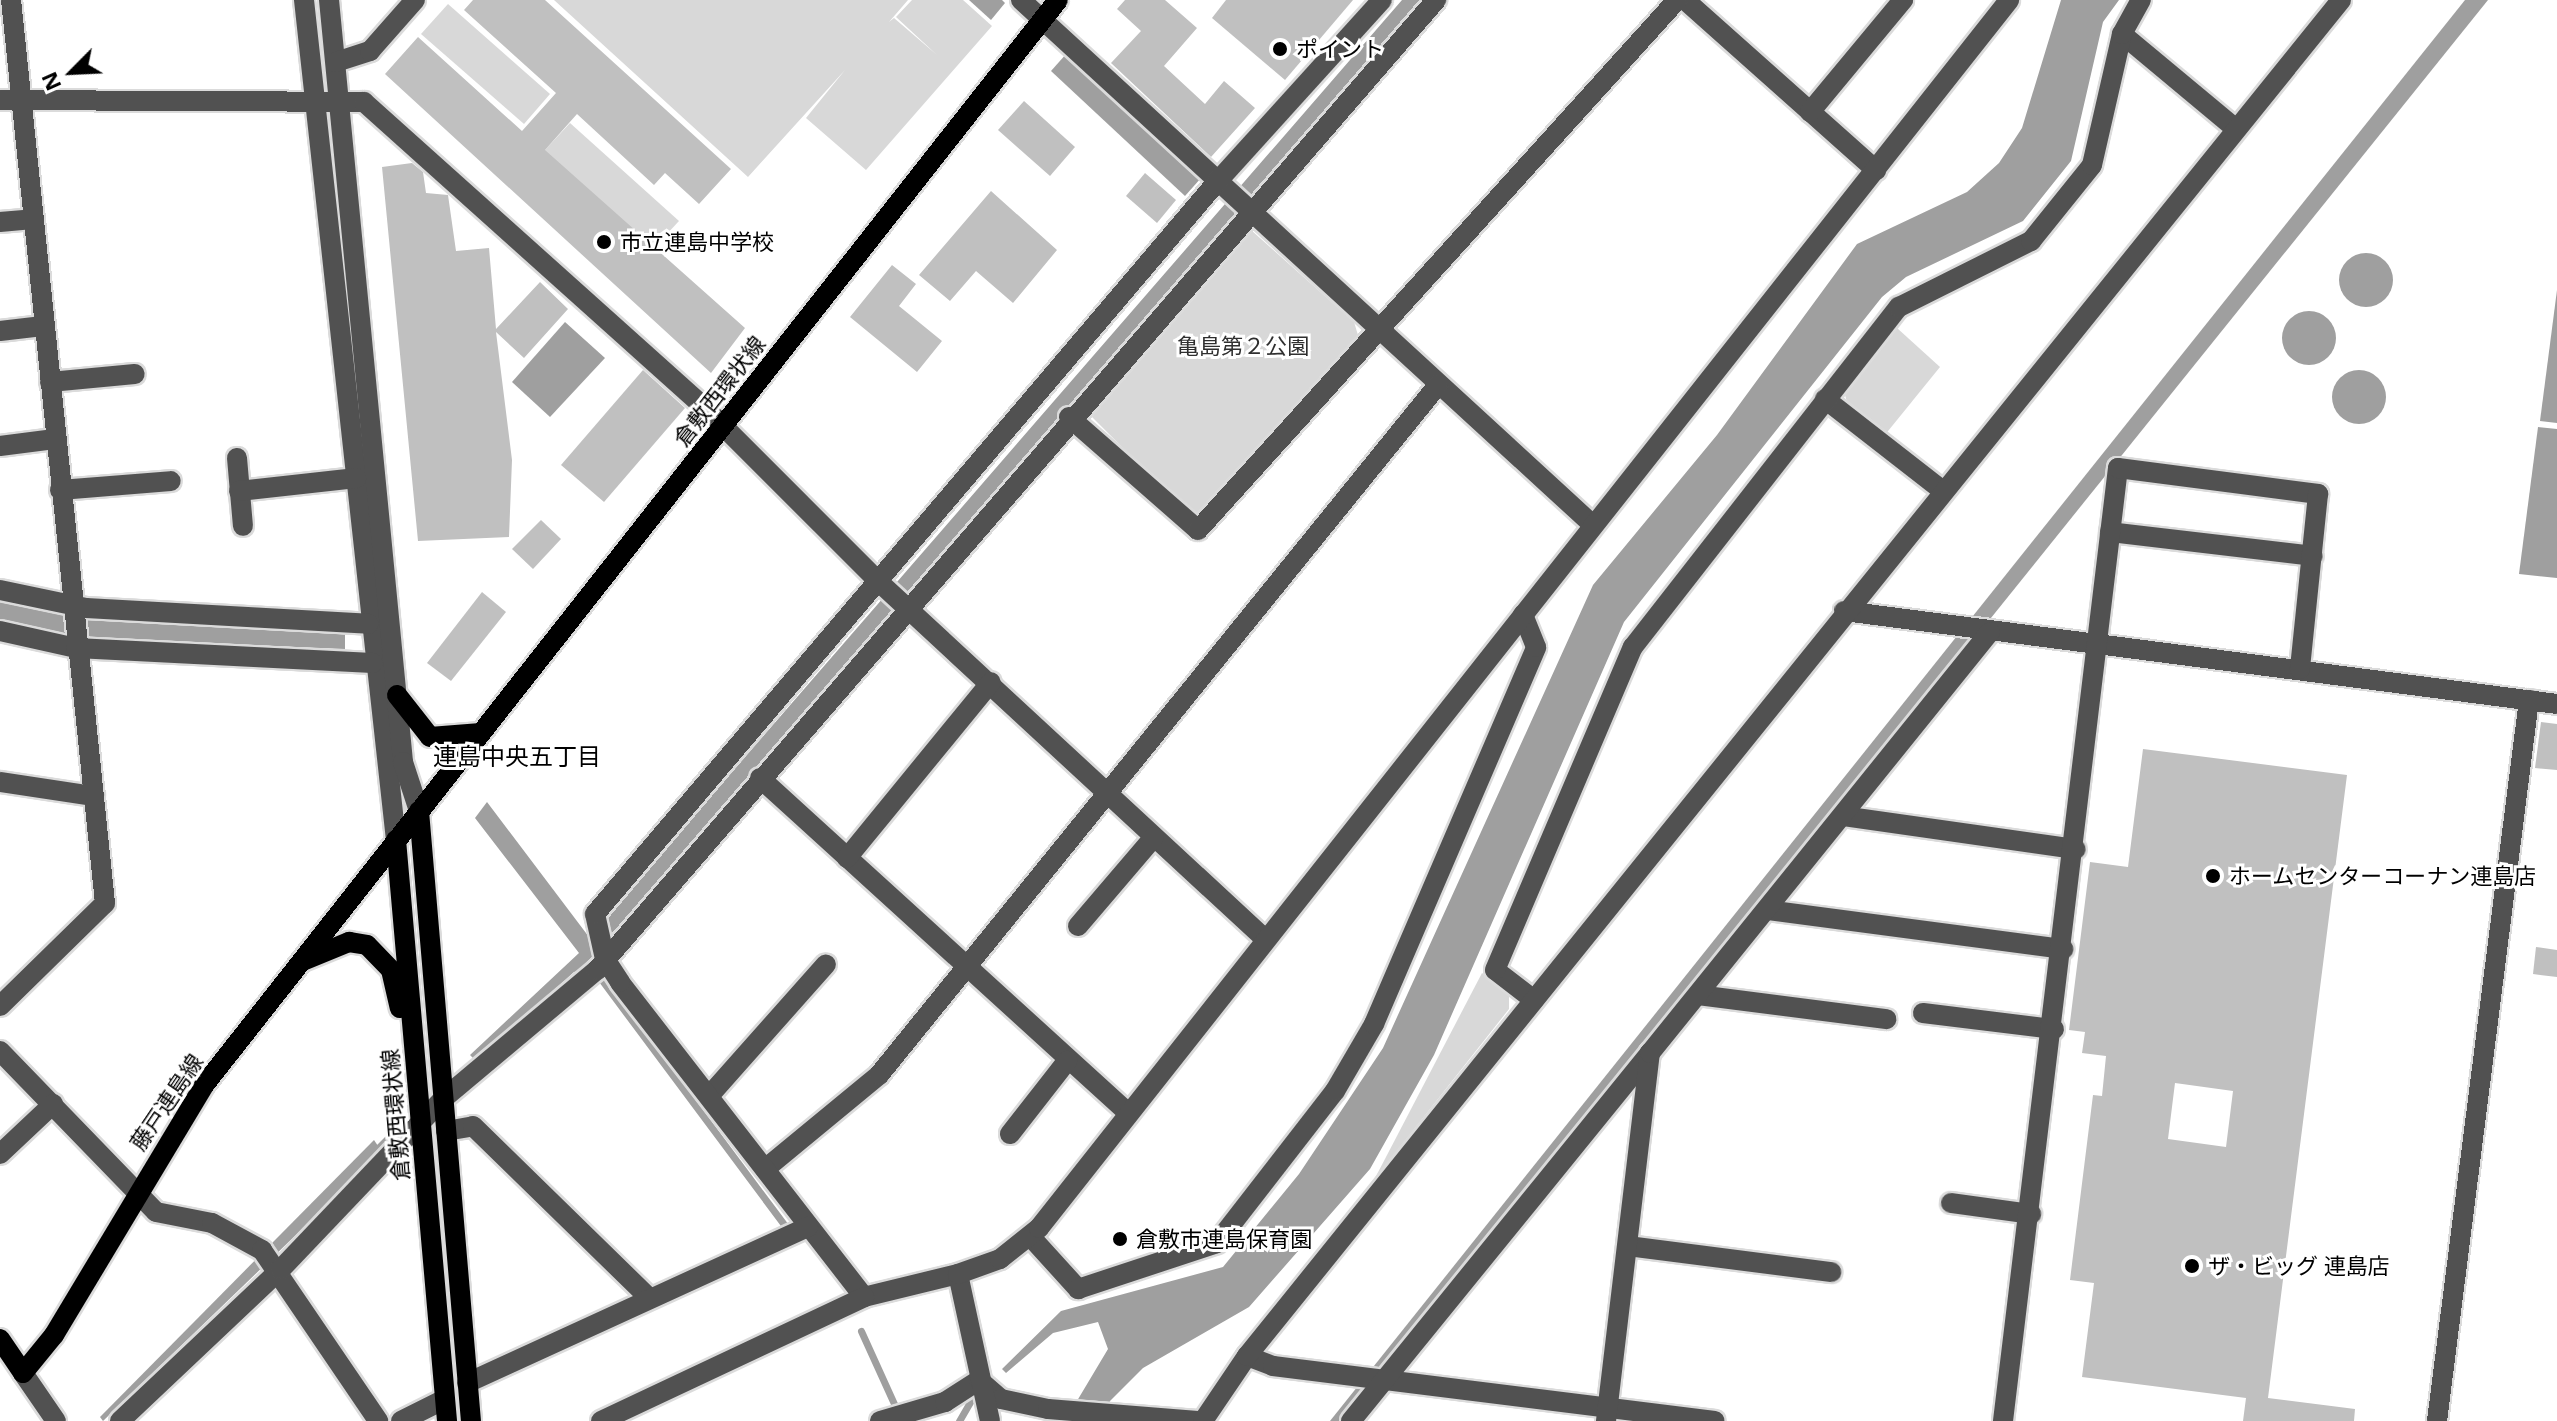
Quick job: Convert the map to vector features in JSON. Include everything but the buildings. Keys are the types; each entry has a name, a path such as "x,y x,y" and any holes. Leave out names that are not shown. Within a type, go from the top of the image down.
{"main road":[{"name":"倉敷西環状線","path":"447,1421 412,1054 396,840 1058,0"},
{"path":"397,695 430,737 481,733"},
{"path":"419,811 471,1421"},
{"name":"藤戸連島線","path":"23,1373 54,1335 137,1190 205,1084 396,840"},
{"path":"304,960 349,942 381,953 412,1054"},
{"path":"0,1339 23,1373"}],"street":[{"path":"0,1006 105,903 11,0"},
{"path":"304,0 373,663 396,840"},
{"path":"329,0 403,762 419,811"},
{"path":"336,62 370,51 415,0"},
{"path":"1021,0 1245,210 1593,525"},
{"path":"864,1297 709,1096 605,954 595,914 883,585 1382,0"},
{"path":"120,1421 273,1261 443,1099 605,954 760,778 1245,210 1436,0"},
{"path":"1069,417 1198,530 1376,328 1677,0"},
{"path":"1685,0 1876,170"},
{"path":"1810,112 1903,0"},
{"path":"601,1421 864,1297 958,1274 1000,1259 1030,1236 2009,0"},
{"path":"1534,1000 1495,970 1633,647 1825,399 1910,298 2031,241 2092,165 2122,34 2141,0"},
{"path":"979,1380 1001,1399 1048,1409 1201,1421 1247,1356 1844,611 2341,0"},
{"path":"2122,34 2235,128"},
{"path":"0,100 364,102 721,427 883,585 1264,938"},
{"path":"0,222 33,219"},
{"path":"0,331 43,326"},
{"path":"50,382 135,374"},
{"path":"765,1169 879,1075 1112,794 1438,385"},
{"path":"1825,399 1943,491"},
{"path":"0,446 55,439"},
{"path":"237,458 243,526"},
{"path":"2003,1421 2076,849 2118,468 2318,494 2300,669"},
{"path":"239,491 356,478"},
{"path":"60,490 171,481"},
{"path":"2110,532 2313,556"},
{"path":"0,590 73,610 369,624"},
{"path":"1844,611 1986,632 2300,669 2557,704"},
{"path":"1030,1236 1078,1289 1204,1251 1226,1231 1335,1091 1374,1024 1536,647 1523,614"},
{"path":"0,631 76,643 373,663"},
{"path":"1351,1421 1374,1379 1698,995 1986,632"},
{"path":"847,858 991,682"},
{"path":"2437,1421 2529,700"},
{"path":"760,778 1067,1061 1128,1113"},
{"path":"0,782 94,796"},
{"path":"1843,816 2076,849"},
{"path":"1078,926 1154,837"},
{"path":"1767,910 2063,949"},
{"path":"709,1096 826,964"},
{"path":"1698,995 1886,1019"},
{"path":"1923,1013 2054,1029"},
{"path":"0,1051 156,1212 212,1223 273,1261 378,1421"},
{"path":"1607,1414 1650,1053"},
{"path":"1010,1134 1067,1061"},
{"path":"0,1154 53,1104"},
{"path":"446,1131 473,1126 649,1298"},
{"path":"1951,1203 2031,1214"},
{"path":"467,1383 808,1227"},
{"path":"1628,1246 1831,1272"},
{"path":"958,1274 990,1421"},
{"path":"1247,1356 1374,1379 1607,1414 1715,1421"},
{"path":"23,1373 56,1421"},
{"path":"880,1421 942,1411 979,1380"},
{"path":"401,1421 443,1400"}],"green space":[{"path":"554,0 908,0 889,22 894,18 937,55 896,17 912,0 963,0 992,26 866,170 806,118 845,70 748,177"},
{"path":"448,4 550,94 524,124 421,34"},
{"path":"570,123 679,221 653,249 544,151"},
{"name":"亀島第２公園","path":"1251,230 1354,322 1358,335 1201,518 1193,518 1085,410"},
{"path":"1897,328 1940,367 1884,436 1848,405 1844,392"},
{"path":"1482,973 1509,994 1509,1009 1374,1180"}],"shaded area":[{"path":"969,0 1002,0 1005,3 991,20"},
{"path":"1402,0 1423,0 587,969 574,972 476,1061 470,1055 579,953 475,818 487,802 589,937"},
{"path":"2061,0 2119,0 2103,22 2071,161 2023,221 1906,277 1882,297 1624,622 1434,1055 1370,1169 1249,1307 1143,1368 1110,1401 1102,1421 1065,1421 1108,1349 1098,1322 1053,1333 1006,1373 1002,1369 1061,1311 1223,1267 1299,1174 1383,1048 1593,585 1717,435 1857,244 1967,192 1999,163 2022,128"},
{"path":"2465,0 2488,0 1345,1421 1330,1421"},
{"path":"1067,53 1201,178 1185,196 1051,71"},
{"path":"2366,253 2385,261 2393,280 2385,299 2366,307 2347,299 2339,280 2347,261"},
{"path":"2557,290 2557,423 2540,421"},
{"path":"2309,311 2328,319 2336,338 2328,357 2309,365 2290,357 2282,338 2290,319"},
{"path":"565,322 605,358 550,417 512,382"},
{"path":"2359,370 2378,378 2386,397 2378,416 2359,424 2340,416 2332,397 2340,378"},
{"path":"2538,427 2557,429 2557,578 2519,574"},
{"path":"0,600 345,632 345,649 86,638 0,620"},
{"path":"374,1140 382,1152 103,1421 100,1417"}],"waterway":[{"path":"601,979 785,1226"},
{"path":"375,1151 391,1135"},
{"path":"861,1331 895,1406"},
{"path":"959,1421 971,1400"}],"place":[{"name":"ポイント","path":"1280,49"},
{"name":"市立連島中学校","path":"604,242"},
{"name":"ホームセンターコーナン連島店","path":"2213,876"},
{"name":"倉敷市連島保育園","path":"1120,1239"},
{"name":"ザ・ビッグ 連島店","path":"2192,1266"}],"district":[{"name":"連島中央五丁目","path":"517,756"}]}
